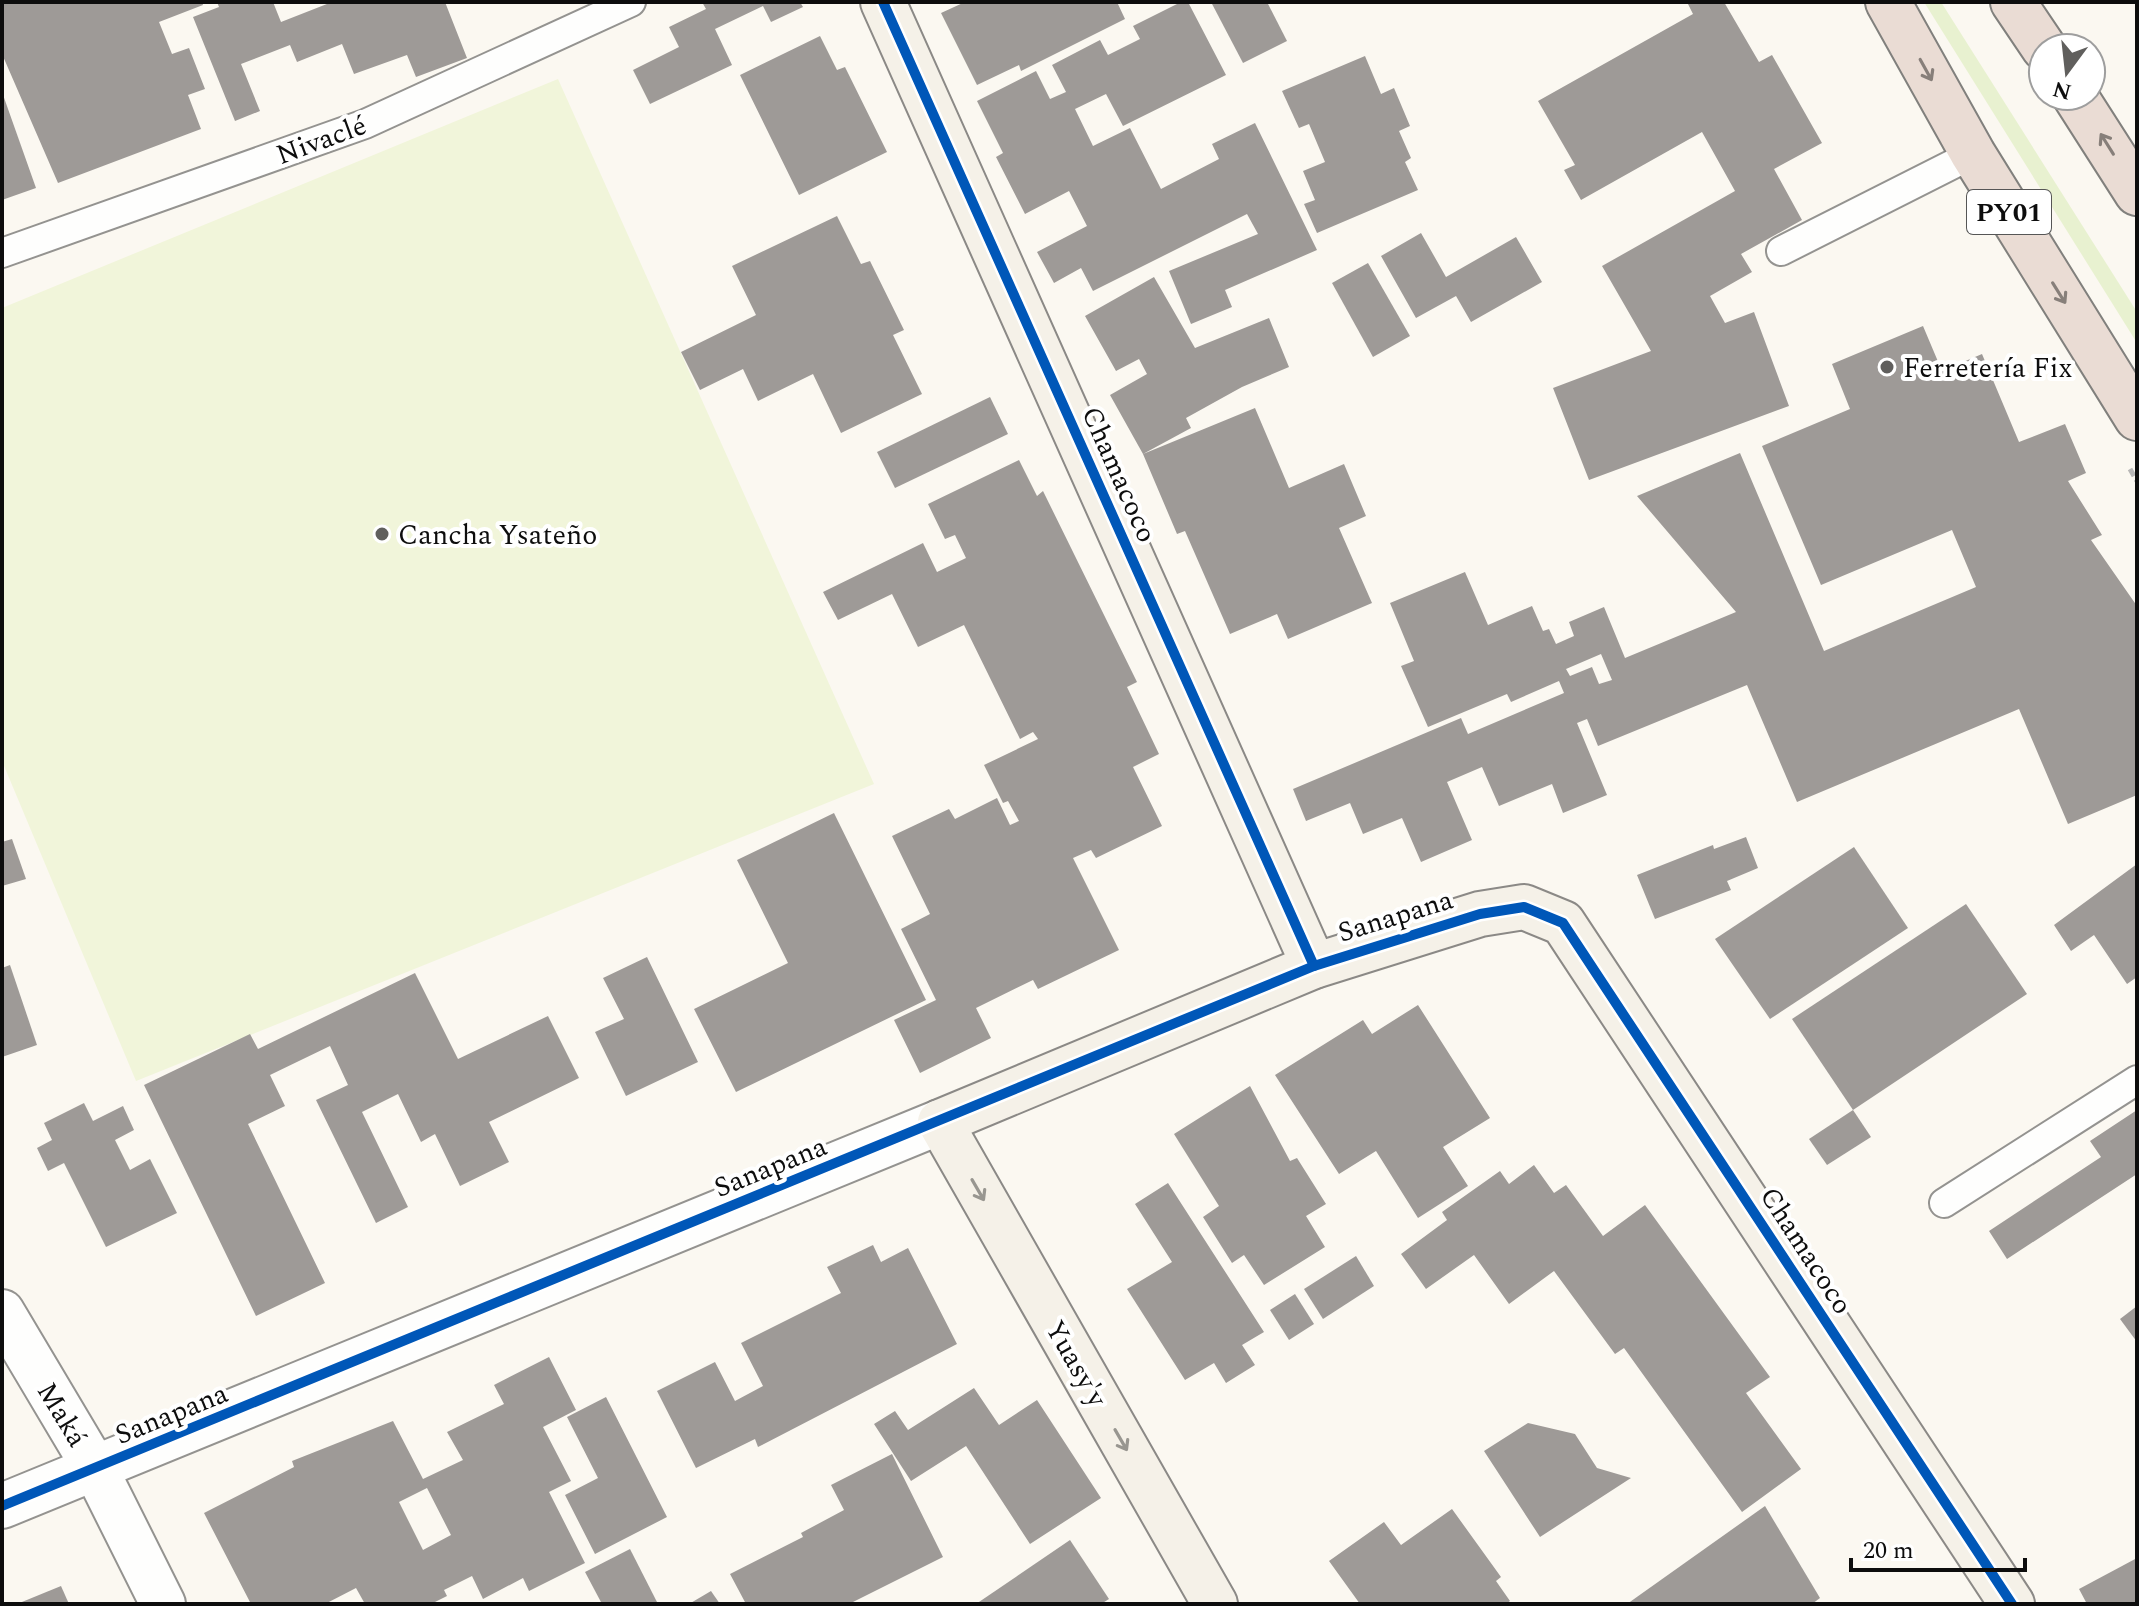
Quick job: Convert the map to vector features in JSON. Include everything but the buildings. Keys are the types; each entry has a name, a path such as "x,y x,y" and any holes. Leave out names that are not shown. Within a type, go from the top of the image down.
{"highway":[{"name":"PY01","path":"1888,2 1973,154 2137,418"},
{"path":"2013,2 2033,32"},
{"path":"2085,112 2137,193"}],"street":[{"name":"Chamacoco","path":"883,2 1314,966"},
{"name":"Sanapana","path":"2,1506 96,1470 1314,966 1480,914 1524,907 1563,923"},
{"name":"Chamacoco","path":"1563,923 2012,1604"},
{"name":"Yuasy'y","path":"940,1122 1215,1604"},
{"name":"Maká","path":"2,1312 96,1470 163,1604"}],"lane":[{"name":"Nivaclé","path":"2,253 365,124 631,2"},
{"path":"1781,251 1973,154"},
{"path":"1944,1203 2137,1080"}],"green space":[{"path":"1924,2 1941,2 2137,312 2137,343"},
{"name":"Cancha Ysateño","path":"558,79 874,784 136,1081 2,761 2,308"}],"cycle path":[{"path":"883,2 1314,966"},
{"path":"2,1506 1314,966 1480,914 1524,907 1563,923 2012,1604"}],"place":[{"name":"Ferretería Fix","path":"1887,367"},
{"name":"Cancha Ysateño","path":"382,534"}]}
